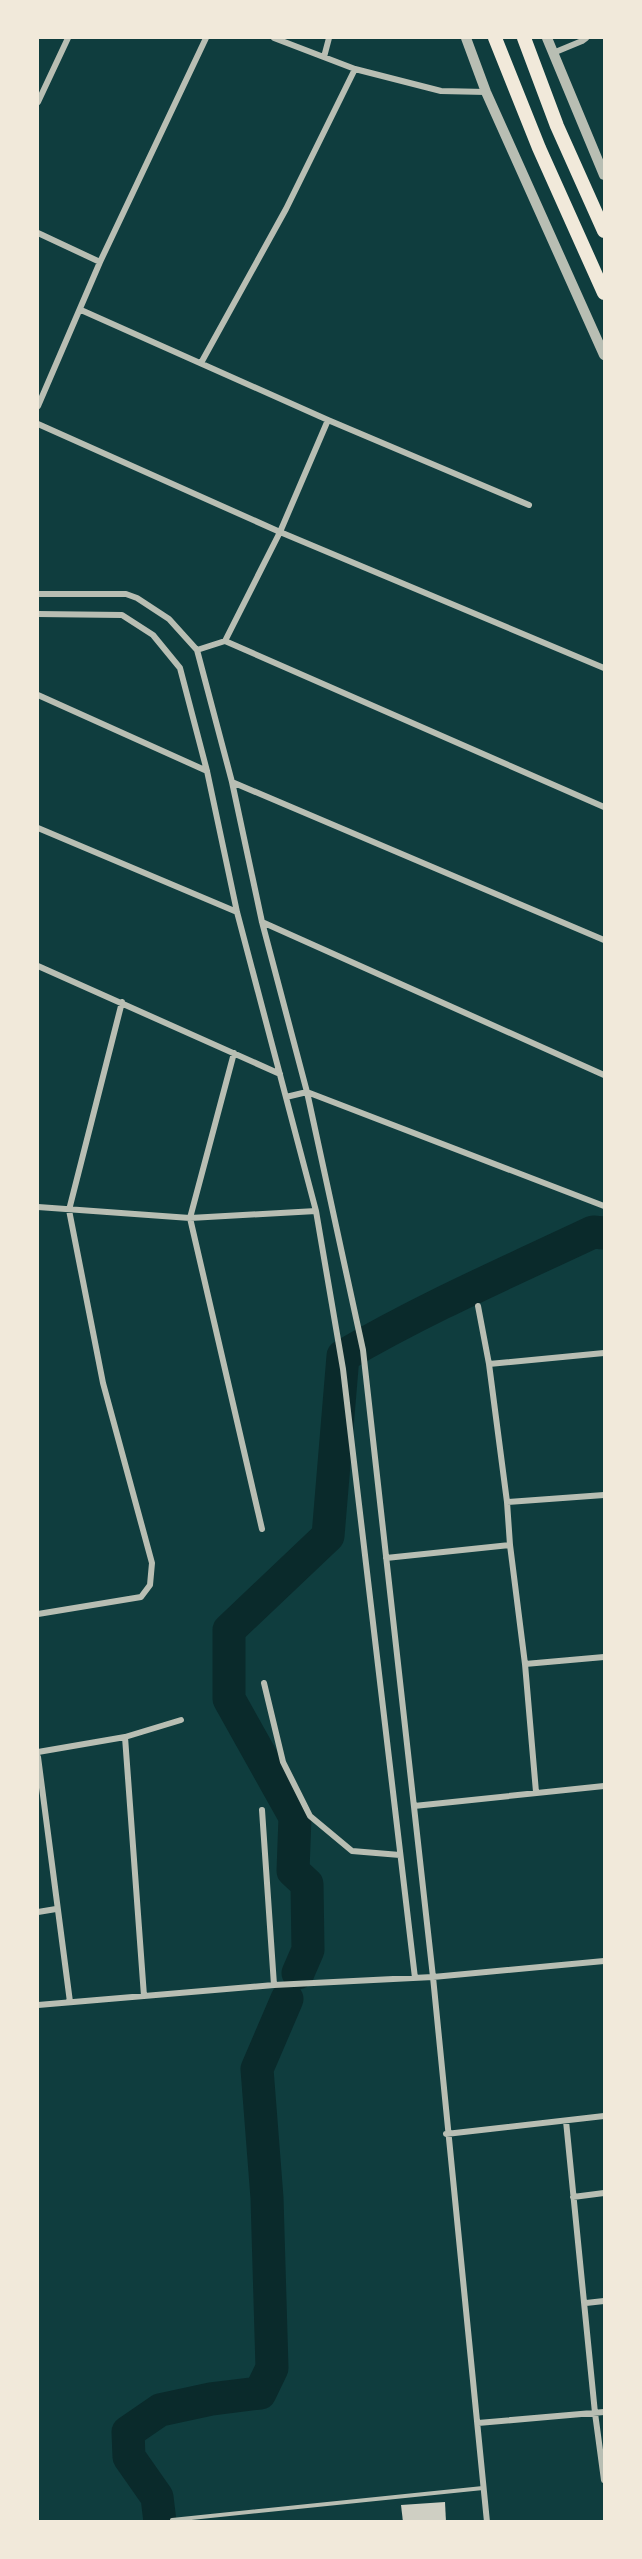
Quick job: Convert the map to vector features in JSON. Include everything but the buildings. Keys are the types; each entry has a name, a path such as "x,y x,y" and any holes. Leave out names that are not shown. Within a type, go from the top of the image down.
{"highway":[{"path":"495,38 539,148 604,293"},
{"path":"524,38 557,126 604,231"}],"street":[{"path":"38,102 68,38"},
{"path":"38,406 100,262 206,38"},
{"path":"274,38 355,69 441,92 486,92"},
{"path":"324,57 329,38"},
{"path":"466,38 486,92 604,356"},
{"path":"547,38 604,175"},
{"path":"552,53 586,38"},
{"path":"201,363 286,209 355,69"},
{"path":"38,233 100,262"},
{"path":"81,310 328,420 529,505"},
{"path":"225,641 280,532 328,420"},
{"path":"38,424 280,532 604,668"},
{"path":"38,594 126,594 137,598 169,620 197,650 232,782 262,922 307,1092 363,1350 433,1977 446,2134 487,2522"},
{"path":"38,614 122,615 153,635 180,668 207,771 237,912 316,1211 343,1369 415,1978"},
{"path":"197,650 225,641 604,807"},
{"path":"38,695 207,771"},
{"path":"232,782 604,940"},
{"path":"38,828 237,912"},
{"path":"262,922 604,1076"},
{"path":"38,966 280,1074"},
{"path":"38,1614 141,1597 150,1585 152,1563 104,1383 69,1210 122,1002"},
{"path":"234,1053 190,1218 262,1529"},
{"path":"286,1097 307,1092 604,1206"},
{"path":"38,1207 190,1218 316,1211"},
{"path":"478,1306 489,1364 507,1502 536,1792"},
{"path":"489,1364 604,1353"},
{"path":"507,1502 604,1496"},
{"path":"386,1558 510,1545"},
{"path":"525,1664 604,1657"},
{"path":"264,1683 283,1762 310,1816 352,1851 400,1855"},
{"path":"38,1752 125,1737 181,1720"},
{"path":"125,1737 144,1996"},
{"path":"38,1757 56,1909 70,2002"},
{"path":"414,1806 604,1786"},
{"path":"262,1810 274,1985"},
{"path":"38,1912 56,1909"},
{"path":"38,2005 274,1985 433,1977 604,1961"},
{"path":"446,2134 604,2116"},
{"path":"566,2121 586,2303 595,2413 604,2480"},
{"path":"573,2197 604,2193"},
{"path":"586,2303 604,2301"},
{"path":"478,2423 604,2412"}],"lane":[{"path":"172,2520 484,2487"}],"waterway":[{"path":"298,1973 308,1950 307,1884 293,1871 295,1817 229,1699 229,1630 328,1536 343,1356 404,1322 498,1276 593,1232 604,1233"},
{"path":"160,2522 157,2497 129,2457 128,2432 160,2410 211,2399 260,2393 272,2368 267,2198 257,2069 287,1999"}]}
